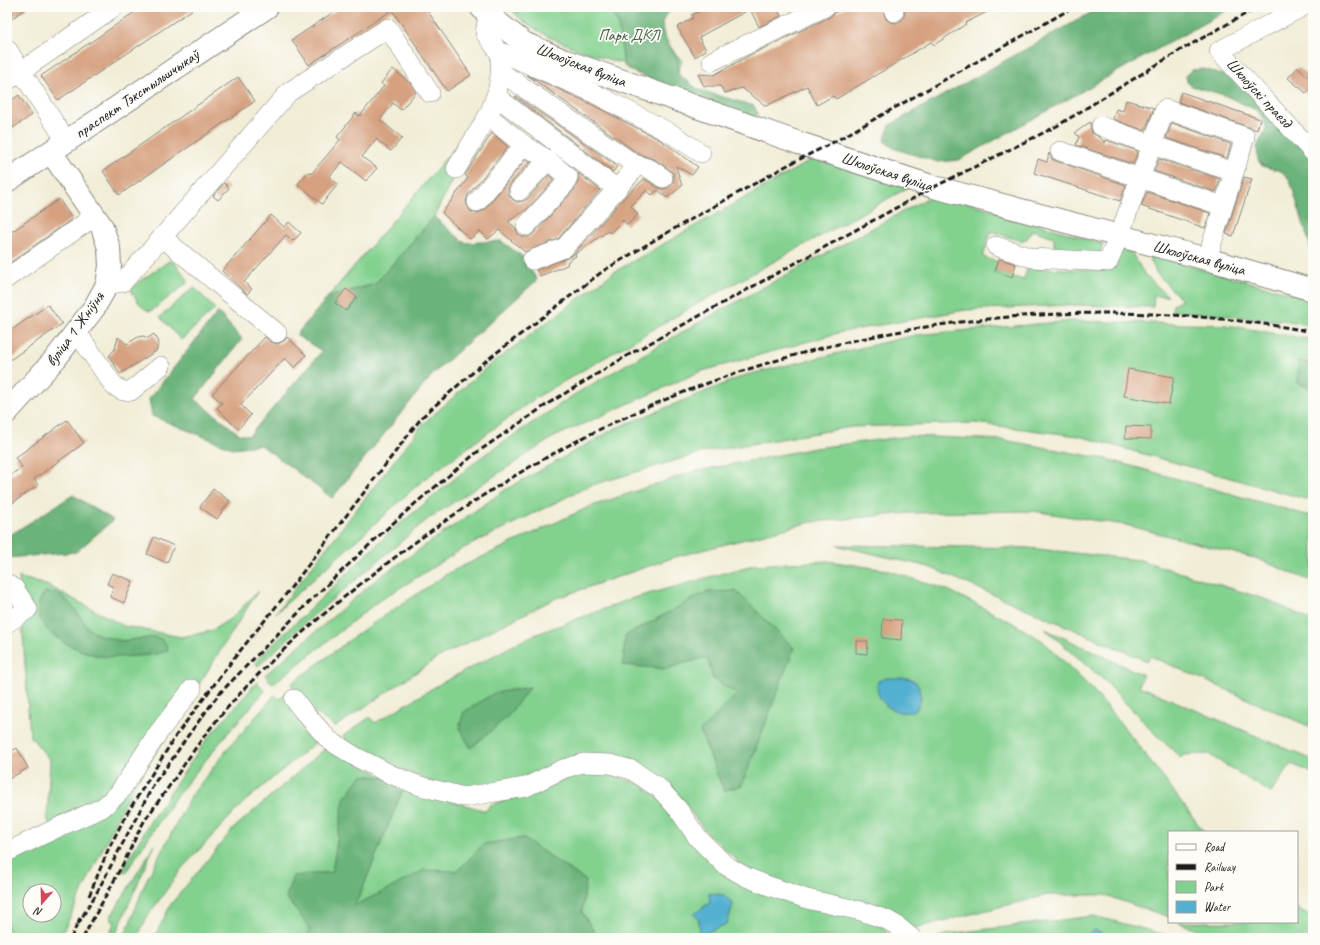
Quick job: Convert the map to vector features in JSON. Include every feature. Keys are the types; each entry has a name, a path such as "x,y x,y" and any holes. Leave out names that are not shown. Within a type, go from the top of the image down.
{"main road":[{"name":"праспект Тэкстыльшчыкаў","path":"7,181 267,7"},
{"name":"Шклоўская вуліца","path":"484,11 524,43 563,60 791,141 934,188 1207,259 1313,290"},
{"name":"вуліца 1 Жніўня","path":"7,412 56,358 94,308 107,285 110,266 109,248 102,227 59,147"}],"street":[{"path":"14,76 114,7"},
{"path":"712,61 794,13 825,7"},
{"name":"Шклоўскі праезд","path":"1302,7 1219,51 1313,152"},
{"path":"456,169 488,116 497,97 501,72 498,51 485,33 484,11"},
{"path":"107,285 123,282 290,92 388,28 430,93"},
{"path":"7,49 14,76 59,147"},
{"path":"498,51 592,92 672,134 701,153"},
{"path":"501,72 634,164 650,169 663,178"},
{"path":"497,97 617,189"},
{"path":"996,246 1032,258 1108,262 1119,236 1165,109 1245,137 1207,259"},
{"path":"488,116 524,145 548,160 568,177 566,183 526,226"},
{"path":"1101,126 1152,145 1234,172"},
{"path":"477,202 524,145"},
{"path":"1060,152 1224,206"},
{"path":"518,191 548,160"},
{"path":"532,260 564,248 631,173 634,164"},
{"path":"7,278 95,216"},
{"path":"162,237 277,333"},
{"path":"76,331 114,386 123,391 131,392 161,366"},
{"path":"7,584 14,588 28,609 7,623"},
{"path":"7,852 102,808 119,793 158,733 192,689"},
{"path":"294,699 329,740 356,757 392,775 420,786 464,797 526,787 563,770 584,763 610,764 632,770 659,788 678,809 697,837 725,865 746,877 807,899 861,911 887,920 896,925 912,938"}],"green space":[{"name":"Парк ДКЛ","path":"509,7 665,7 657,31 682,61 676,78 617,62 556,40 538,31 522,20"},
{"path":"609,7 672,7 662,22 664,36 678,59 678,74 699,90 754,106 758,114 752,117 658,83 624,66 618,24"},
{"path":"1101,7 1233,7 959,160 938,162 895,149 884,141 890,125"},
{"path":"1204,69 1224,75 1236,82 1313,148 1313,255 1290,180 1281,171 1262,166 1258,160 1257,147 1266,129 1265,123 1258,111 1224,95 1192,86 1187,82 1186,75 1191,70"},
{"path":"480,114 447,171 453,178 434,217 375,284 328,297 452,151"},
{"path":"813,159 909,187 690,308 537,397 423,480 276,613 422,425 486,368 614,272"},
{"path":"937,193 1103,244 1099,255 1054,251 1054,237 1032,230 1027,239 1020,241 991,231 983,257 998,262 995,271 1023,280 1028,268 1111,270 1119,248 1131,252 1145,275 1168,296 1154,296 1153,307 1069,305 965,310 842,332 699,372 554,437 428,519 315,614 258,666 255,662 389,533 481,457 577,393 705,319"},
{"path":"434,217 465,243 501,241 523,257 537,280 433,374 332,498 261,445 232,448 152,416 149,399 218,312 242,339 195,399 239,434 249,436 322,351 296,335 328,297 375,284"},
{"path":"1148,255 1313,299 1313,326 1289,321 1172,311 1173,305 1182,300 1157,274"},
{"path":"169,261 175,263 188,280 187,283 151,311 145,309 140,304 131,289 133,286"},
{"path":"194,287 215,309 181,340 160,317"},
{"path":"1071,321 1226,325 1313,340 1313,501 1079,436 975,423 851,427 704,452 589,486 462,549 376,603 273,684 265,675 377,579 505,490 616,428 746,375 915,335"},
{"path":"1298,361 1313,364 1313,389 1298,383"},
{"path":"910,436 1004,440 1106,459 1310,516 1313,507 1313,582 1258,559 1126,525 1033,511 910,513 811,522 675,557 554,599 439,657 335,727 312,710 291,684 363,630 450,572 589,507 692,472 815,448"},
{"path":"73,495 113,520 76,552 7,558 7,537"},
{"path":"836,545 1028,548 1140,560 1268,600 1313,621 1313,728 1150,656 1147,661 929,567"},
{"path":"828,561 887,570 950,591 1013,623 1043,641 1091,688 1136,742 1203,831 1168,831 1168,917 1104,895 1048,895 915,928 806,894 744,867 707,833 667,781 612,755 529,781 467,791 432,783 349,747 343,736 370,717 375,723 438,685 529,637 630,599 753,565"},
{"path":"19,577 49,586 124,626 181,637 211,631 233,617 258,591 126,800 60,938 7,938 7,859 55,833 47,819 50,760 30,736"},
{"path":"736,591 794,648 742,785 724,791 700,731 737,694 713,679 707,657 665,669 623,665 625,636 706,592"},
{"path":"45,592 58,593 69,602 90,630 102,636 122,641 155,637 161,639 166,644 168,650 152,655 111,657 89,653 64,643 44,626 39,616 39,604"},
{"path":"1045,629 1143,675 1139,686 1313,760 1313,773 1291,764 1271,793 1208,754 1183,755 1181,758 1153,732 1104,680"},
{"path":"257,682 265,691 226,735 174,799 126,872 122,871 151,820 207,739"},
{"path":"530,687 508,716 471,748 459,728 464,712 494,693"},
{"path":"286,694 322,737 243,803 182,868 147,917 137,938 124,938 146,881 191,796 229,747 275,695 279,699"},
{"path":"327,747 386,778 345,799 332,872 286,897 309,927 308,938 154,938 171,904 234,828"},
{"path":"593,769 641,784 667,806 706,857 882,926 890,937 331,938 359,897 403,789 486,811 490,805 526,794","holes":["710,903 700,935 699,920 702,908"]},
{"path":"362,775 386,778 403,789 359,897 353,906 424,870 457,871 484,844 523,838 586,881 582,912 598,938 308,938 309,927 286,897 293,876 332,872 344,799"},
{"path":"155,844 114,938 108,938 115,921 110,918"},
{"path":"1298,909 1313,917 1313,938 1212,938 1181,923 1298,923"},
{"path":"1094,916 1178,938 1111,938 1094,930 1085,938 935,938 948,934"}],"water":[{"path":"885,678 908,678 916,682 921,698 917,709 909,712 902,712 895,711 888,707 879,696 877,689 878,681"},
{"path":"709,893 724,895 733,904 727,924 700,935 699,920 694,914 710,903"},
{"path":"1094,930 1111,938 1085,938"}],"building":[{"path":"7,7 28,7 7,22"},
{"path":"142,7 196,7 58,100 41,76"},
{"path":"341,7 425,7 471,75 447,91 392,10 309,65 292,40"},
{"path":"707,7 776,7 781,16 759,27 750,9 699,37 706,50 695,57 677,27 693,18 692,15"},
{"path":"846,7 882,7 886,19 890,22 896,23 902,20 905,11 913,7 997,7 965,23 966,24 934,45 931,42 836,99 833,96 817,105 807,86 766,106 742,88 725,93 720,86 704,86 698,74 714,75 748,56 830,17 835,12"},
{"path":"1298,67 1313,81 1313,86 1306,93 1288,78"},
{"path":"393,69 411,84 416,92 401,110 393,103 380,120 402,138 391,151 376,139 362,157 377,168 366,181 342,162 329,177 338,184 322,204 298,184 308,172 311,174 340,140 337,137 356,113 360,116 384,86 381,83"},
{"path":"527,75 587,102 662,141 698,167 692,175 676,166 682,186 667,198 658,190 652,195 647,190 631,206 638,215 627,225 623,220 610,233 608,231 575,254 576,256 568,261 567,265 540,276 536,270 572,256 625,197 644,179 662,189 668,188 672,185 674,179 673,173 669,169 656,160 639,154"},
{"path":"238,77 255,101 119,195 103,171"},
{"path":"1181,92 1260,119 1257,130 1178,102"},
{"path":"19,95 32,115 7,132 7,103"},
{"path":"516,96 617,166 613,172 515,97"},
{"path":"1126,100 1154,108 1145,131 1113,119 1116,109 1123,111"},
{"path":"1090,122 1092,133 1101,138 1105,143 1106,140 1138,151 1133,164 1076,145 1079,137 1075,133"},
{"path":"1172,123 1231,144 1227,158 1166,138"},
{"path":"492,133 508,147 468,195 466,201 470,211 476,213 485,209 526,159 531,162 508,188 508,194 512,199 517,202 527,199 549,175 554,180 526,210 508,222 515,227 518,234 523,237 529,237 534,233 574,190 578,180 578,173 600,190 558,239 525,252 499,230 488,239 480,231 470,239 442,213 468,178 465,175"},
{"path":"1049,153 1052,159 1056,161 1126,185 1120,201 1034,173 1038,159 1047,162"},
{"path":"1159,159 1220,179 1216,192 1154,171"},
{"path":"1244,177 1252,179 1233,236 1226,234"},
{"path":"224,183 229,188 218,200 213,196"},
{"path":"1147,192 1210,213 1205,228 1141,206"},
{"path":"59,199 72,219 7,265 7,235"},
{"path":"271,215 284,227 289,222 301,233 293,241 286,235 244,282 252,289 247,294 222,271"},
{"path":"999,259 1016,264 1012,277 995,271"},
{"path":"346,289 357,297 346,311 335,303"},
{"path":"48,305 62,324 7,362 7,333"},
{"path":"154,334 159,342 156,351 120,374 109,356 115,349 118,337 127,344 138,337 143,336 148,338"},
{"path":"265,337 270,342 278,344 287,337 306,355 295,368 285,358 241,405 251,415 238,429 217,408 222,403 212,394"},
{"path":"1128,369 1174,377 1169,404 1124,396"},
{"path":"67,420 84,443 34,479 38,485 7,507 7,478 22,467 15,458"},
{"path":"1126,426 1151,427 1151,439 1125,438"},
{"path":"213,489 230,501 217,519 200,507"},
{"path":"154,537 174,546 167,563 147,554"},
{"path":"112,573 133,581 124,603 110,597 114,587 107,584"},
{"path":"883,619 902,620 901,640 882,638"},
{"path":"856,641 868,641 867,654 856,653"},
{"path":"17,748 28,768 7,780 7,754"}],"railway":[{"path":"89,896 108,850 126,815 177,734 422,417 487,360 603,271 663,235 786,166 832,143 1074,7"},
{"path":"78,924 96,894 155,782 219,694 311,600 382,533 476,453 549,403 630,354 934,187 1057,126 1179,51 1258,7"},
{"path":"83,938 122,867 145,820 205,736 228,707 290,644 358,586 446,520 513,477 560,450 647,407 738,373 831,346 926,327 1023,316 1120,313 1217,318 1313,332"},
{"path":"71,938 80,918"}]}
